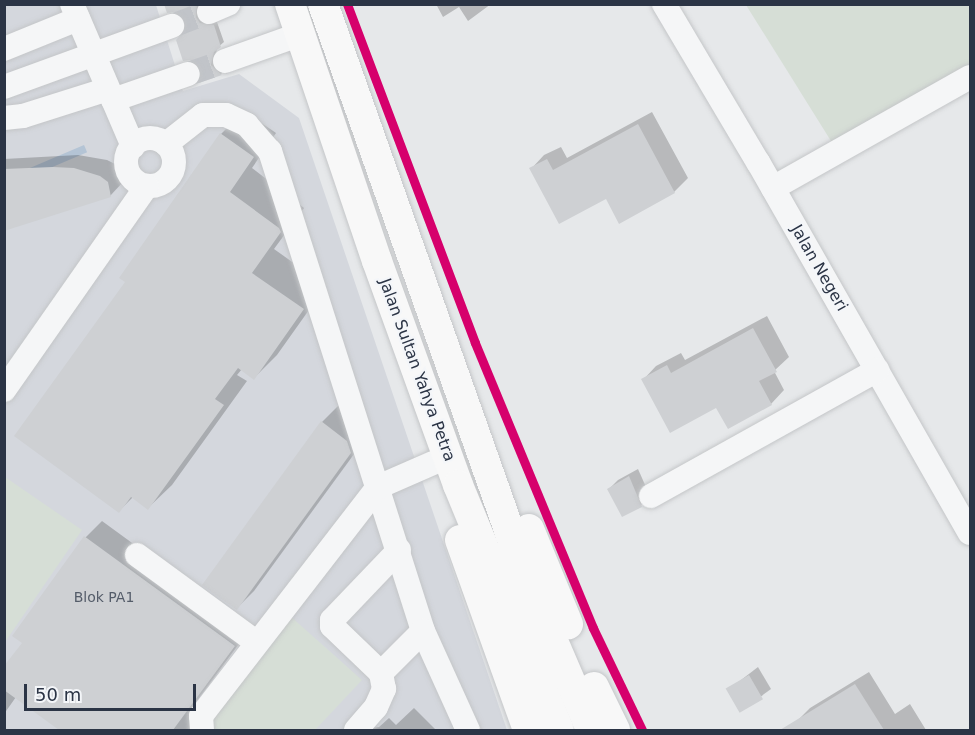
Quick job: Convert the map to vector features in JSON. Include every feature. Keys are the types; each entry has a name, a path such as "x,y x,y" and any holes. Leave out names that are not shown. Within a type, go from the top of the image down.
{"main road":[{"name":"Jalan Sultan Yahya Petra","path":"290,4 377,261 458,485 559,730"},
{"name":"Jalan Sultan Yahya Petra","path":"323,4 526,578 591,730"},
{"path":"422,381 428,446 433,463 528,730"},
{"path":"459,384 496,440 534,542 605,714 615,730"}],"lane":[{"name":"Jalan Negeri","path":"664,4 773,188 970,533"},
{"path":"4,49 75,12 133,146"},
{"path":"4,87 172,26"},
{"path":"225,61 301,34"},
{"path":"4,118 23,116 188,74"},
{"path":"773,188 970,77"},
{"path":"166,144 203,115 226,115 247,125 270,152 423,631 468,730"},
{"path":"4,390 147,186 162,183 172,172 174,157 166,144 153,138 138,141 127,159 130,173 147,186"},
{"path":"651,496 877,370"},
{"path":"202,730 201,716 378,487 433,463"},
{"path":"356,730 376,707 384,689 381,673 335,632 332,620 399,550"},
{"path":"137,555 256,642"},
{"path":"381,673 423,631"}],"shaded area":[{"path":"4,5 156,5 183,91 239,74 299,118 507,730 5,730"},
{"path":"746,5 970,5 970,64 836,149"},
{"path":"5,477 82,530 5,642"},
{"path":"289,615 362,680 315,730 210,730 208,714"}],"water":[{"path":"84,145 87,152 24,179 20,172"}],"building":[{"path":"164,4 197,4 196,17 200,23 214,25 221,47 214,52 211,65 222,75 199,83 201,69 191,60 183,61 176,40 186,29 185,21 175,12 167,13"},
{"path":"638,124 675,193 619,224 606,199 559,224 529,168 547,159 553,170"},
{"path":"220,133 254,157 230,192 279,228 281,232 252,273 304,309 254,380 238,368 215,399 224,405 148,510 131,497 119,513 14,436 125,282 119,278"},
{"path":"74,168 100,176 108,182 111,197 4,231 4,169"},
{"path":"753,328 777,372 759,381 772,405 728,429 716,408 670,433 641,379 667,365 671,373"},
{"path":"321,421 347,441 351,453 237,610 202,585"},
{"path":"629,476 642,507 622,517 607,489"},
{"path":"84,536 235,646 173,730 59,730 4,690 4,666 22,643 12,636"},
{"path":"749,675 763,699 740,713 726,688"},
{"path":"855,684 884,730 780,730"}],"tunnel":[{"path":"172,26 209,12"},
{"path":"188,74 225,61"}],"cycle path":[{"path":"347,4 475,343 593,628 642,730"}]}
